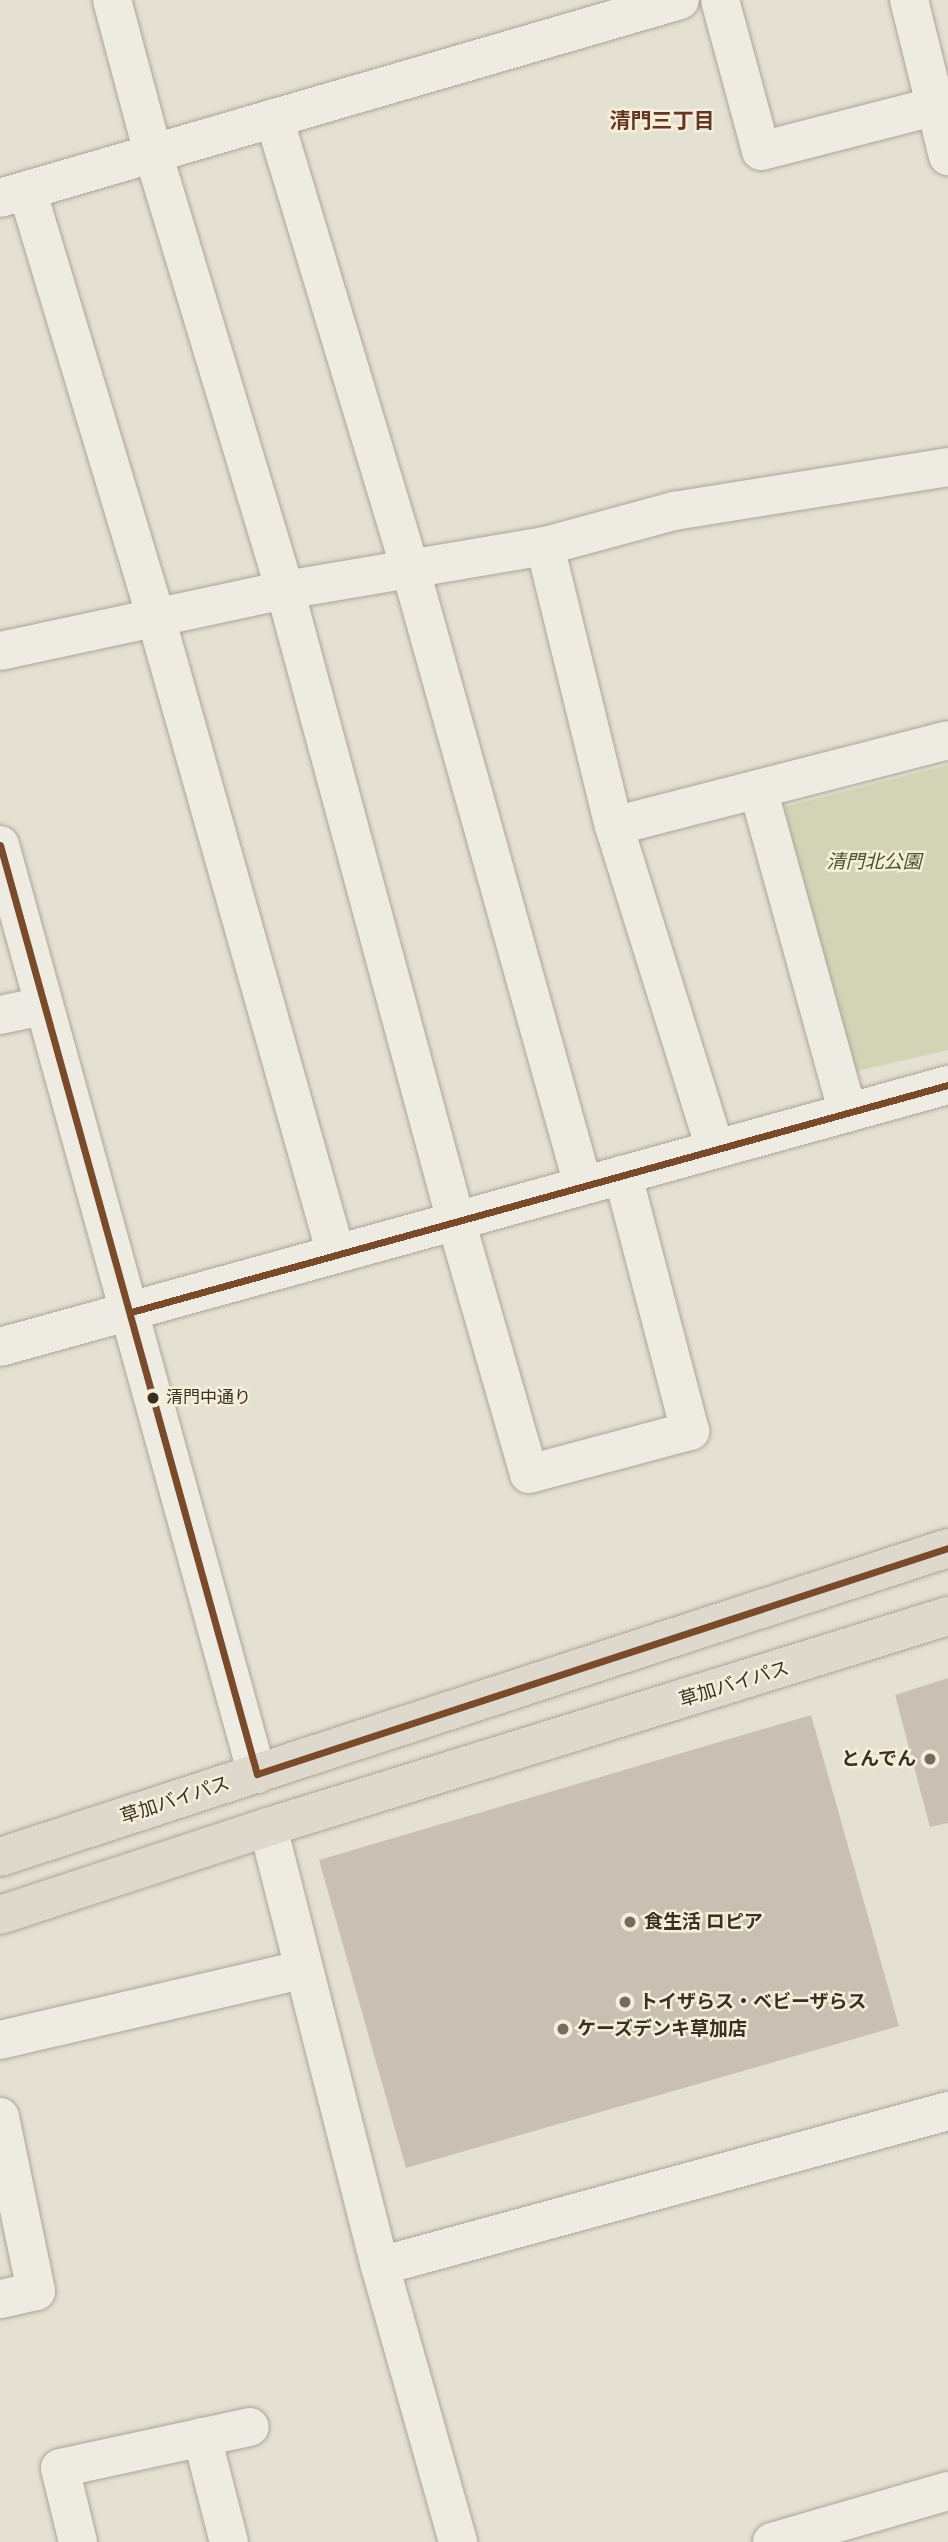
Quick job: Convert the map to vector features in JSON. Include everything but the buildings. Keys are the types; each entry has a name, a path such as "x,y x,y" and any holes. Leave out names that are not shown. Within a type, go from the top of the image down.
{"highway":[{"name":"草加バイパス","path":"0,1857 948,1548"},
{"name":"草加バイパス","path":"0,1915 268,1827 948,1616"}],"street":[{"path":"112,0 153,153 285,590 456,1221 530,1474 690,1431 623,1175"},
{"path":"335,1254 156,618 13,194 680,0"},
{"path":"720,0 761,151 936,106"},
{"path":"909,0 948,156"},
{"path":"274,118 411,570 583,1185"},
{"path":"0,651 285,590 545,546 674,511 948,467"},
{"path":"545,546 614,827 715,1149"},
{"path":"614,827 948,740"},
{"path":"758,789 848,1113"},
{"path":"0,845 257,1774"},
{"path":"0,1015 44,1006"},
{"path":"0,1347 948,1085"},
{"path":"268,1827 380,2266 458,2542"},
{"path":"0,2040 304,1969"},
{"path":"380,2266 948,2111"},
{"path":"0,2117 36,2291 0,2299"},
{"path":"78,2542 60,2468 250,2427"},
{"path":"202,2438 229,2542"},
{"path":"772,2542 948,2491"}],"path":[{"path":"580,1861 718,1821"}],"green space":[{"name":"清門北公園","path":"948,765 948,1050 853,1072 784,807"}],"transit line":[{"path":"0,845 257,1774 948,1548"},
{"path":"131,1312 948,1085"}],"place":[{"name":"清門中通り","path":"153,1398"},
{"name":"とんでん","path":"930,1759"},
{"name":"食生活 ロピア","path":"630,1922"},
{"name":"トイザらス・ベビーザらス","path":"625,2002"},
{"name":"ケーズデンキ草加店","path":"563,2029"}],"district":[{"name":"清門三丁目","path":"662,121"}]}
